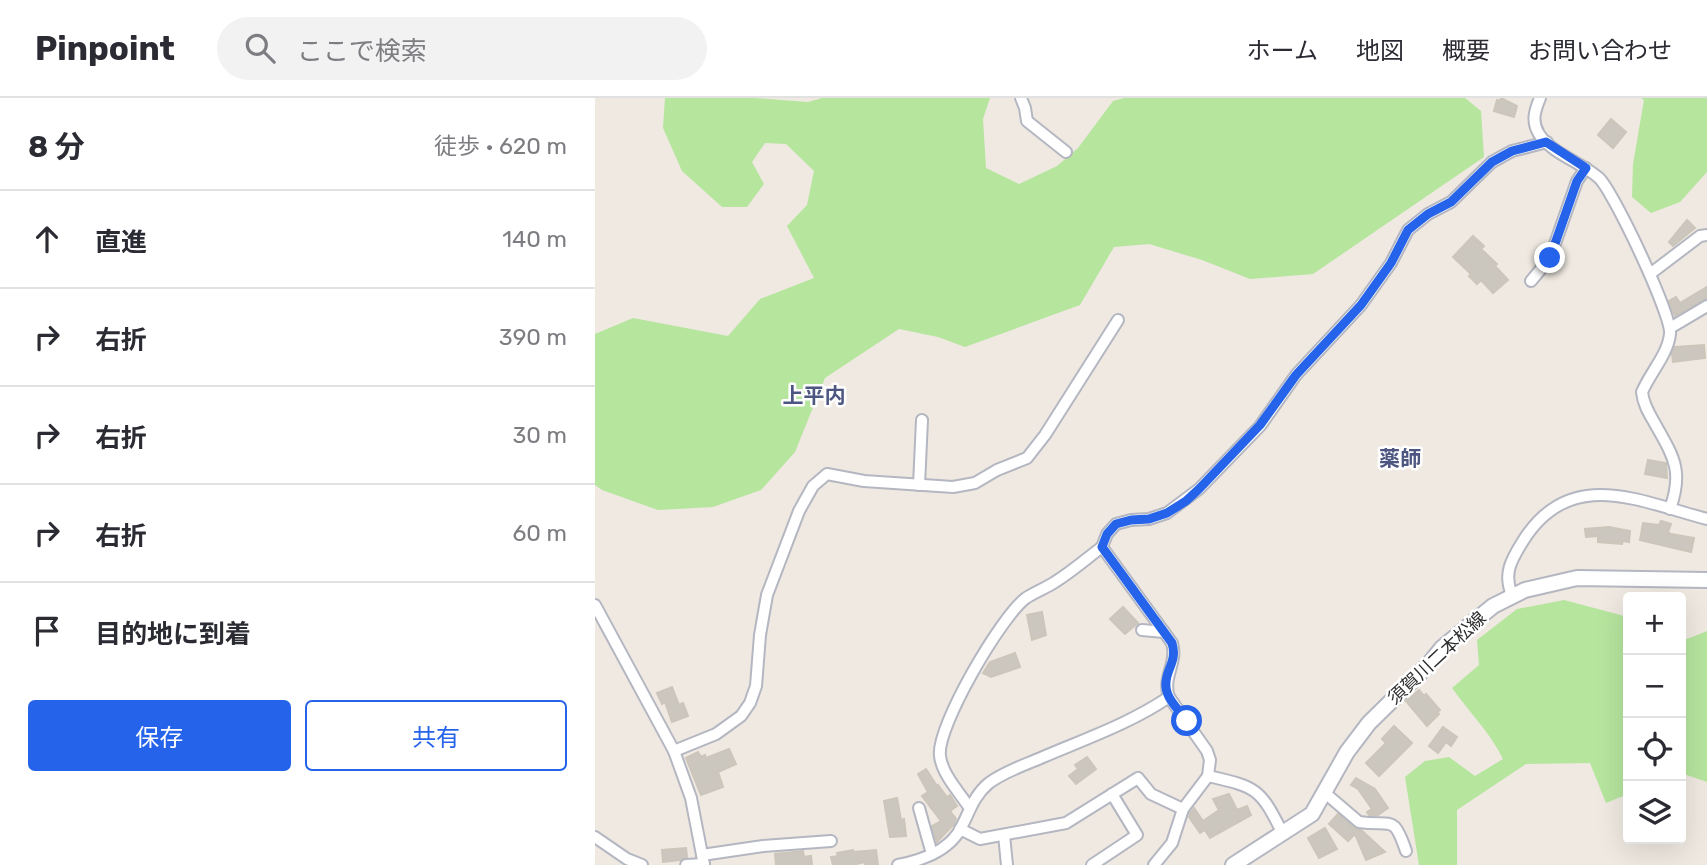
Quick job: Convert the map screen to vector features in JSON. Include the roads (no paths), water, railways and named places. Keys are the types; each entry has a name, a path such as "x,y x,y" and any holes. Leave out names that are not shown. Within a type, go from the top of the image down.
{"main road":[{"name":"須賀川二本松線","path":"1233,865 1312,814 1347,752 1369,723 1458,634 1493,606 1512,595 1577,578 1707,580"}],"street":[{"path":"1021,98 1027,121 1066,152"},
{"path":"1540,98 1534,112 1534,124 1538,133 1546,142 1601,180 1608,190 1650,274 1670,328 1667,345 1642,391 1647,411 1676,463 1677,491 1670,509"},
{"path":"969,807 945,771 940,756 942,737 963,687 1009,617 1025,598 1055,582 1102,547 1107,534 1116,524 1149,519 1167,513 1186,501 1260,425 1296,375 1361,305 1391,263 1408,230 1428,214 1451,202 1492,162 1512,151 1546,142"},
{"path":"1531,281 1550,258 1577,181 1586,168"},
{"path":"1650,274 1700,236 1707,235"},
{"path":"1670,328 1707,306"},
{"path":"674,751 716,734 741,716 750,703 756,687 760,635 767,595 799,511 813,486 827,474 864,481 953,487 975,483 997,470 1027,458 1045,435 1118,320"},
{"path":"919,485 922,420"},
{"path":"1512,595 1507,584 1507,571 1515,553 1536,522 1558,504 1576,496 1615,496 1707,519"},
{"path":"1102,547 1172,643 1175,651 1174,662 1166,687 1210,760 1208,776 1183,809 1172,843 1154,865"},
{"path":"595,605 674,751 691,799 703,861"},
{"path":"1142,630 1164,632"},
{"path":"898,865 919,863 943,847 956,836 969,807 989,784 1016,767 1146,712 1169,696"},
{"path":"1208,776 1252,787 1269,808 1283,834"},
{"path":"960,829 980,839 1066,823 1138,778 1151,794 1183,809"},
{"path":"1325,793 1359,822 1389,822 1395,826 1406,851"},
{"path":"1092,865 1137,835 1112,794"},
{"path":"919,808 932,854"},
{"path":"1004,835 1007,865"},
{"path":"595,837 627,859 642,865"},
{"path":"687,865 763,846 831,841"}],"district":[{"name":"上平内","path":"814,396"},
{"name":"薬師","path":"1400,459"}]}
